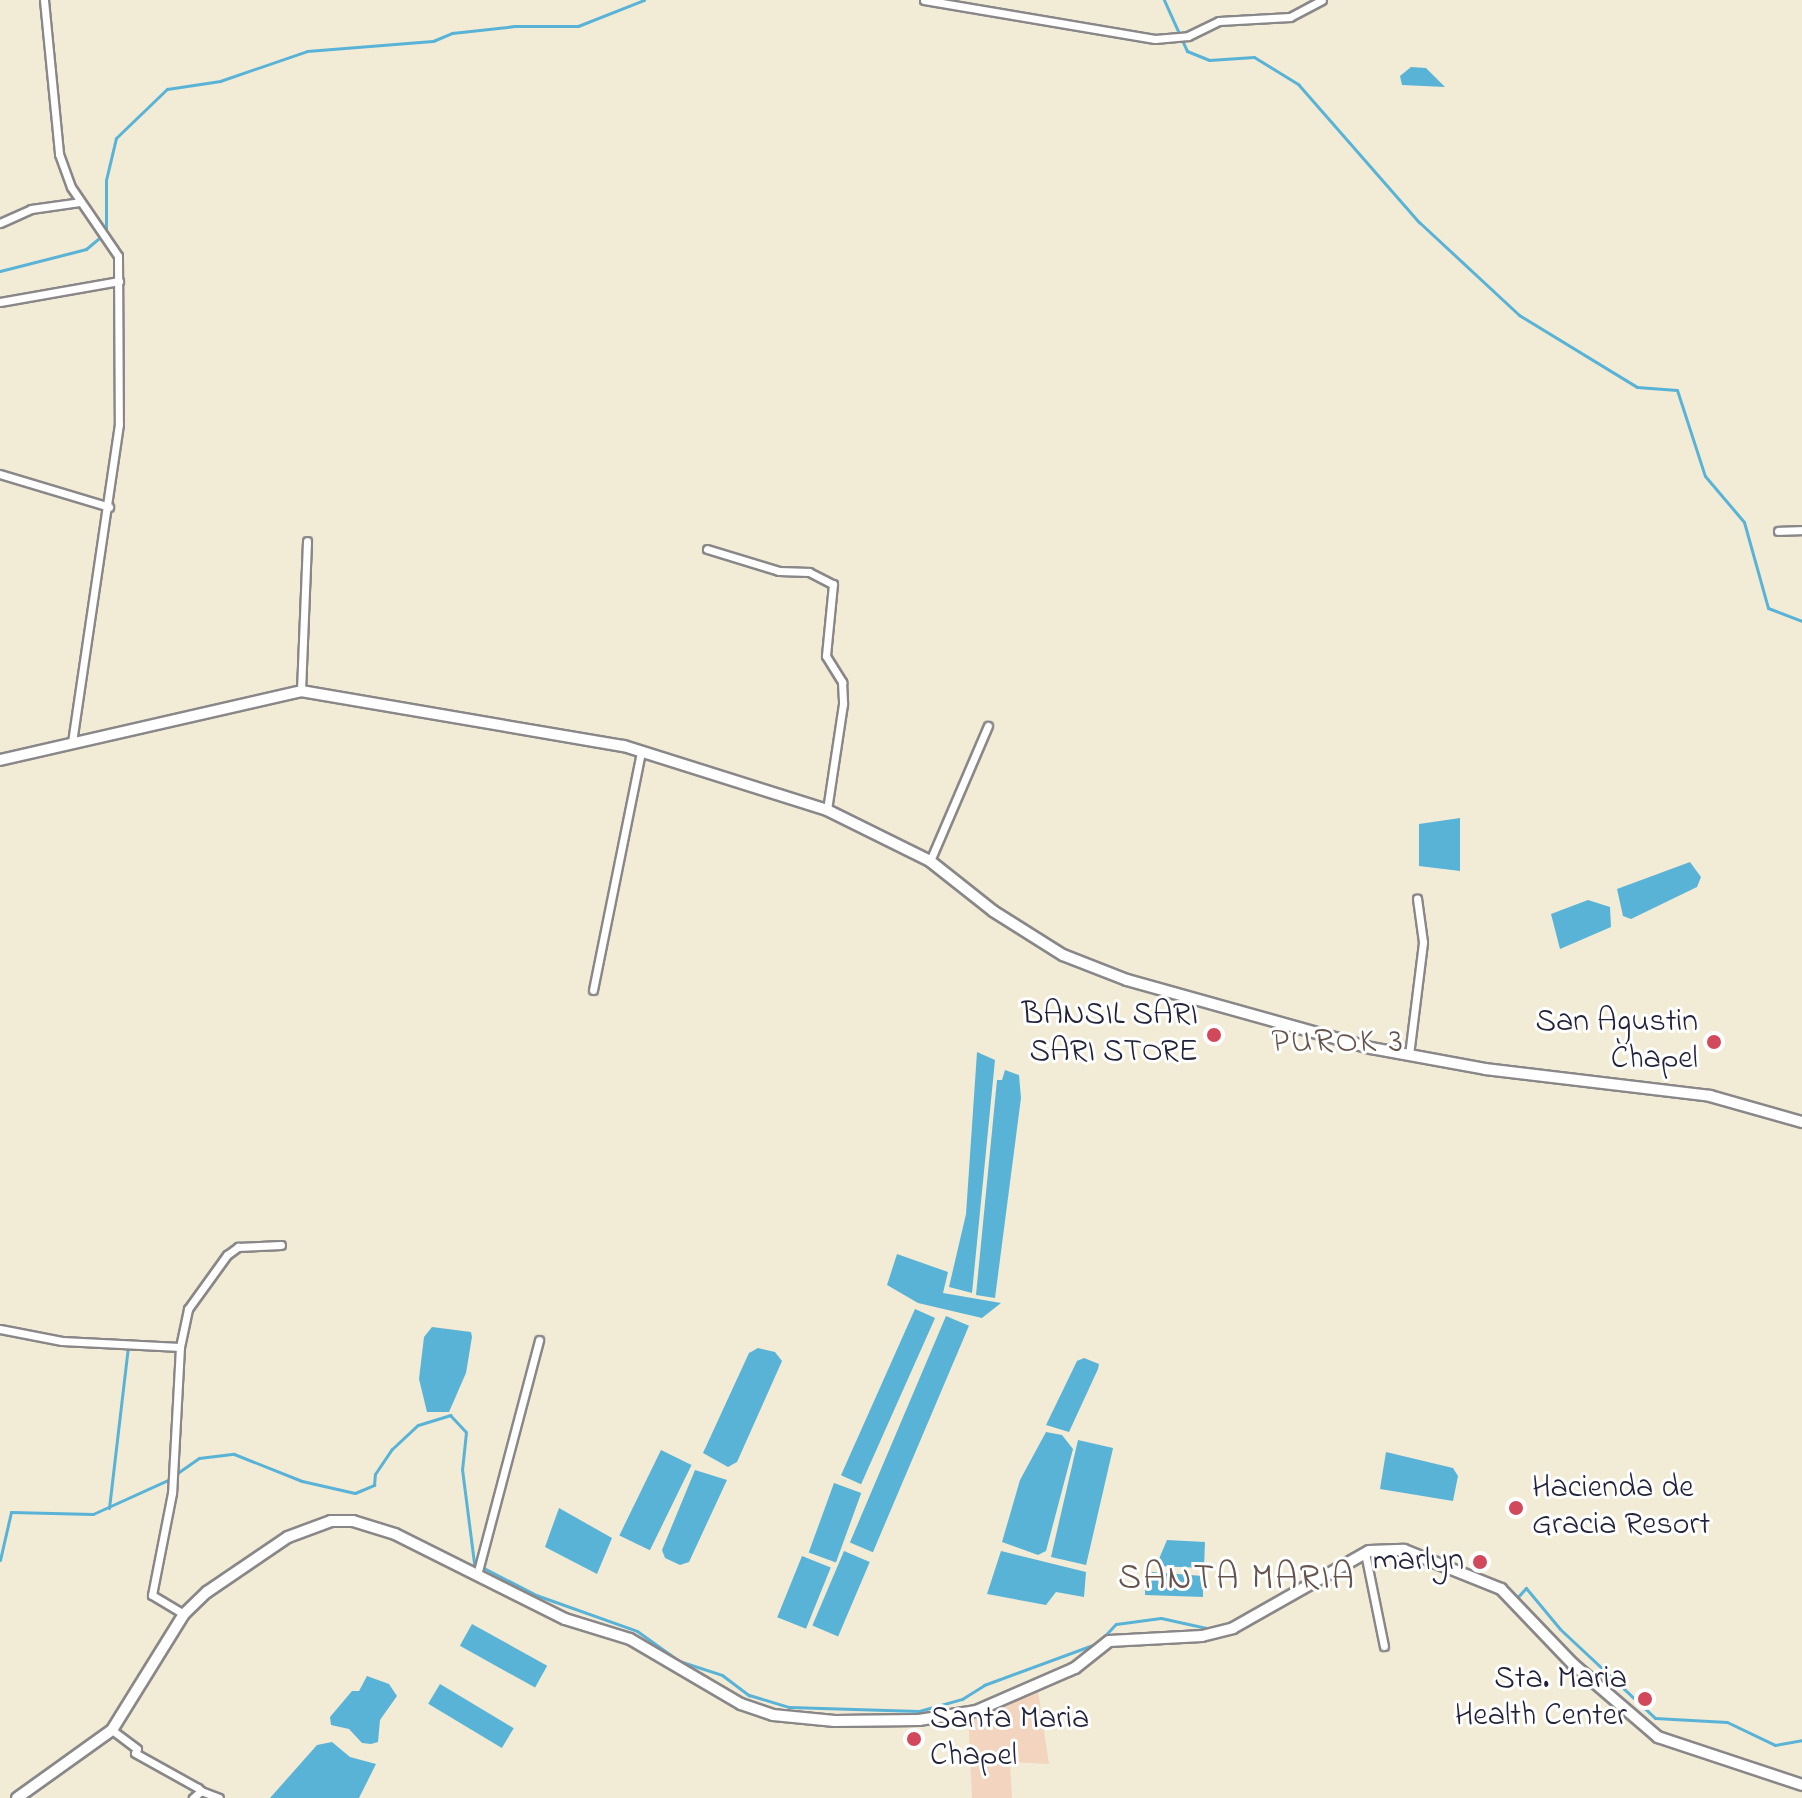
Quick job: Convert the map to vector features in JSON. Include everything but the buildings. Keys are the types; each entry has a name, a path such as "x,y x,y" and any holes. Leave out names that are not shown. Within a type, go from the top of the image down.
{"street":[{"path":"44,0 55,139 80,202 115,244 119,281 119,424 72,747"},
{"path":"924,0 1174,38 1188,36 1219,21 1290,17 1322,0"},
{"path":"0,223 31,209 80,202"},
{"path":"0,302 119,281"},
{"path":"0,474 109,507"},
{"path":"1778,531 1802,530"},
{"path":"301,691 307,541"},
{"path":"707,549 779,571 809,572 833,584 826,656 842,682 843,704 827,810"},
{"path":"0,760 72,747 301,691 641,752 827,810 930,861 993,911 1063,955 1261,1020 1409,1055 1563,1080 1710,1096 1802,1122"},
{"path":"930,861 988,726"},
{"path":"593,990 641,752"},
{"path":"1409,1055 1423,942 1417,898"},
{"path":"184,1614 152,1595 172,1493 180,1347 188,1309 227,1255 238,1247 281,1245"},
{"path":"0,1329 62,1341 180,1347"},
{"path":"477,1575 539,1340"},
{"path":"17,1798 112,1730 184,1614 260,1553 331,1521 368,1524 565,1619 630,1639 741,1704 773,1715 835,1721 919,1720 976,1711 1022,1695 1077,1666 1109,1641 1202,1636 1233,1628 1365,1553 1391,1548 1428,1557 1501,1589 1573,1664 1658,1737 1802,1785"},
{"path":"1365,1553 1384,1646"},
{"path":"112,1730 137,1749 135,1753 219,1798"},
{"path":"193,1798 201,1791"}],"shaded area":[{"path":"1038,1690 1049,1764 1010,1762 1012,1798 972,1798 968,1715"}],"water":[{"path":"1411,67 1426,68 1445,87 1402,85 1400,76"},
{"path":"1460,818 1460,871 1419,866 1419,824"},
{"path":"1690,862 1701,877 1697,887 1631,919 1623,916 1617,889"},
{"path":"1588,900 1610,907 1611,927 1560,949 1551,914"},
{"path":"977,1052 995,1060 972,1293 949,1287 966,1214"},
{"path":"1005,1070 1019,1075 1021,1098 995,1298 976,1295 997,1080 1002,1080"},
{"path":"897,1254 948,1272 943,1293 1001,1303 982,1318 918,1303 887,1285"},
{"path":"915,1309 935,1318 861,1484 841,1475"},
{"path":"946,1316 969,1326 873,1552 850,1542"},
{"path":"432,1327 471,1332 472,1337 466,1373 449,1412 427,1412 419,1379 424,1337"},
{"path":"758,1348 775,1352 782,1361 737,1462 728,1467 703,1453 749,1353"},
{"path":"1084,1358 1099,1364 1098,1369 1069,1432 1046,1425 1077,1361"},
{"path":"1046,1432 1062,1435 1073,1449 1046,1551 1038,1555 1002,1542 1020,1480"},
{"path":"1078,1440 1113,1448 1086,1565 1051,1557"},
{"path":"661,1450 692,1465 650,1550 619,1535"},
{"path":"1386,1452 1453,1468 1458,1476 1453,1501 1380,1489"},
{"path":"695,1470 727,1480 689,1562 680,1565 665,1558 662,1550"},
{"path":"834,1483 861,1493 836,1562 809,1553"},
{"path":"559,1508 612,1538 597,1574 545,1547"},
{"path":"1167,1540 1205,1542 1204,1568 1156,1566"},
{"path":"844,1551 870,1562 838,1637 812,1626"},
{"path":"1001,1551 1086,1572 1084,1597 1056,1592 1046,1605 987,1594"},
{"path":"802,1556 831,1568 806,1629 777,1617"},
{"path":"1152,1572 1203,1576 1203,1597 1145,1595 1145,1580"},
{"path":"472,1624 547,1666 535,1688 460,1646"},
{"path":"367,1676 389,1684 397,1696 380,1720 378,1742 371,1744 362,1743 349,1729 331,1725 330,1717 352,1691 359,1691"},
{"path":"440,1684 514,1728 502,1748 428,1704"},
{"path":"332,1742 350,1757 376,1764 359,1798 270,1798 317,1745"}],"waterway":[{"path":"106,228 106,180 116,138 167,89 220,81 307,51 433,41 452,33 515,26 578,26 644,0"},
{"path":"1164,0 1187,51 1209,60 1254,57 1298,84 1419,222 1519,315 1637,387 1677,390 1705,476 1744,522 1768,608 1802,621"},
{"path":"0,271 86,249 99,238"},
{"path":"109,1508 128,1346"},
{"path":"176,1474 199,1458 234,1454 302,1481 355,1493 374,1485 375,1474 392,1449 418,1425 450,1415 466,1432 462,1469 474,1563 536,1595 637,1631 679,1661 722,1675 749,1695 789,1707 919,1711 962,1699 984,1685 1098,1643 1116,1624 1161,1618 1211,1629"},
{"path":"0,1560 11,1512 93,1514 170,1479"},
{"path":"1381,1546 1401,1546"},
{"path":"1446,1562 1472,1572"},
{"path":"1516,1599 1526,1588 1560,1629 1655,1718 1727,1722 1775,1745 1802,1740"}],"place":[{"name":"BANSIL SARI SARI STORE","path":"1214,1035"},
{"name":"San Agustin Chapel","path":"1714,1042"},
{"name":"Hacienda de Gracia Resort","path":"1516,1508"},
{"name":"marlyn","path":"1480,1562"},
{"name":"Sta. Maria Health Center","path":"1645,1699"},
{"name":"Santa Maria Chapel","path":"914,1739"}],"district":[{"name":"PUROK 3","path":"1338,1044"},
{"name":"SANTA MARIA","path":"1237,1580"}]}
